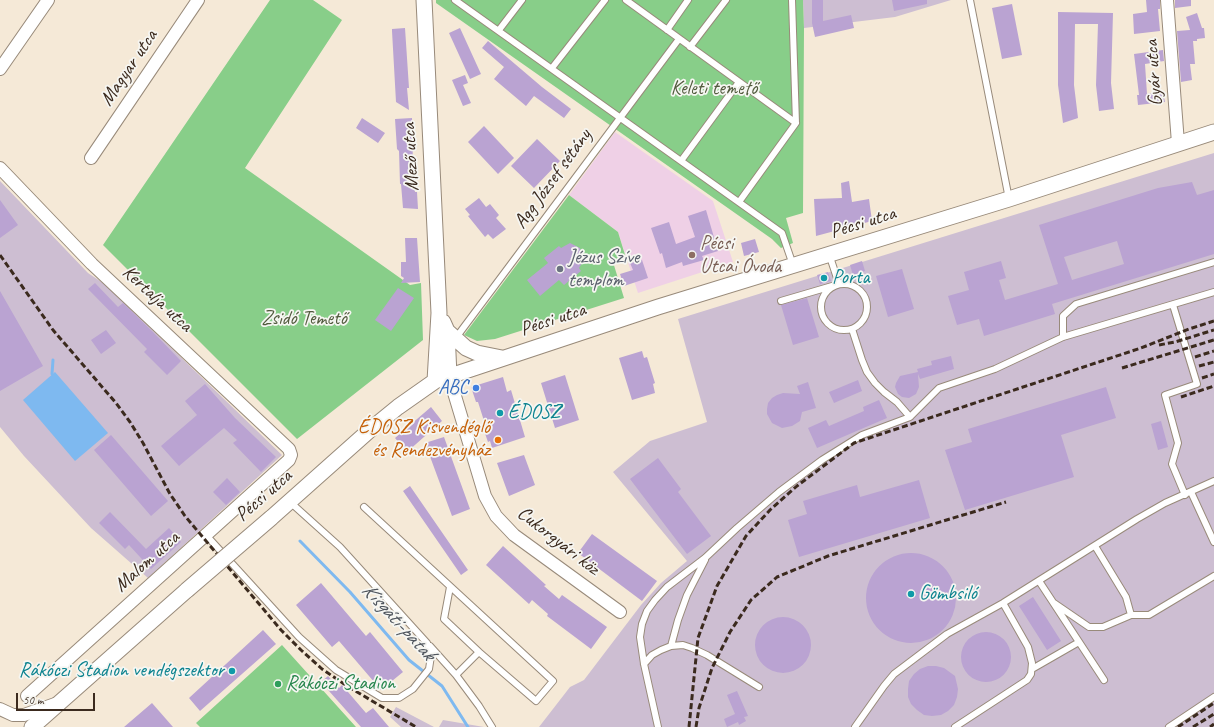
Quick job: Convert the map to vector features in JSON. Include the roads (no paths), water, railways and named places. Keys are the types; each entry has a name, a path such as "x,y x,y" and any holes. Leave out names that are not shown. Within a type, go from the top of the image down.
{"street":[{"name":"Magyar utca","path":"91,158 198,0"},
{"name":"Mező utca","path":"424,0 442,379"},
{"name":"Gyár utca","path":"1167,0 1178,143"},
{"path":"0,69 42,2"},
{"name":"Pécsi utca","path":"32,727 271,518 371,428 420,391 442,379 658,307 1009,199 1214,132"},
{"name":"Kertalja utca","path":"0,168 92,264 289,449 291,455"},
{"path":"439,313 451,335 466,348 477,353 503,358"},
{"path":"442,379 451,335"},
{"name":"Cukorgyári köz","path":"442,379 485,496 496,516 514,535 620,612"},
{"name":"Malom utca","path":"27,696 289,460 291,455"},
{"path":"0,709 13,715 24,715 61,702"}],"lane":[{"path":"455,0 682,160 782,233 793,265"},
{"path":"499,30 522,0"},
{"path":"552,68 606,0"},
{"path":"626,0 796,123"},
{"path":"667,30 688,0"},
{"path":"690,47 726,0"},
{"path":"739,202 796,123 792,0"},
{"path":"970,0 1009,199"},
{"name":"Agg József sétány","path":"451,335 679,39"},
{"path":"682,160 739,82"},
{"path":"829,254 838,284"},
{"path":"1063,337 1063,316 1076,304 1214,262"},
{"path":"781,301 838,284 854,286 860,290 865,297 867,312 859,325 852,329 845,331 837,330 825,321 821,314 820,306 822,299 826,292 838,284"},
{"path":"658,727 644,664 640,637 642,624 647,612 654,600 667,588 705,558 779,492 822,460 862,436 910,417 939,388 995,369 1063,337 1214,292"},
{"path":"1173,305 1197,384 1165,395 1178,443 1172,464 1214,542"},
{"path":"852,329 862,360 871,377 879,388 897,402 910,417"},
{"path":"856,727 894,674 909,661 947,634 1003,603 1137,519 1165,503 1214,481"},
{"path":"289,502 340,547 456,675 479,706 492,727"},
{"path":"364,507 553,681 536,701 444,620 450,587"},
{"path":"206,535 299,637 336,670 382,698 399,698 413,689 430,669 431,656 427,643"},
{"path":"1095,546 1126,597 1131,615"},
{"path":"671,646 687,595 705,558"},
{"path":"1054,603 1090,627 1103,627 1131,615 1149,615 1214,576"},
{"path":"1039,581 1104,680"},
{"path":"955,727 1027,680 1031,674 1031,656 1028,647 1003,603"},
{"path":"1032,669 1079,642"},
{"path":"644,664 652,655 671,646 683,645 707,655 760,687"},
{"path":"456,675 479,652"},
{"path":"1169,727 1214,697"}],"water":[{"path":"55,372 108,433 75,461 23,400"}],"waterway":[{"path":"52,374 53,360"},
{"name":"Kisgáti-patak","path":"300,541 350,592 409,660 442,686 468,727"}],"railway":[{"path":"0,255 53,330 116,403 130,422 170,494 185,516 281,630 322,669 347,686 416,727"},
{"path":"689,727 698,638 717,586 746,536 770,510 797,486 854,443 1141,348 1214,321"},
{"path":"1159,345 1175,342 1214,330"},
{"path":"1122,368 1214,340"},
{"path":"1195,357 1214,351"},
{"path":"1199,366 1214,362"},
{"path":"1202,378 1214,374"},
{"path":"1181,397 1214,386"},
{"path":"696,727 699,708 712,668 730,632 751,600 777,577 828,556 1006,502"},
{"path":"1178,727 1214,703"},
{"path":"1193,727 1214,714"},
{"path":"1210,727 1214,724"}],"place":[{"name":"Pécsi Utcai Óvoda","path":"692,255"},
{"name":"Jézus Szíve templom","path":"560,269"},
{"name":"Porta","path":"824,278"},
{"name":"ABC","path":"476,388"},
{"name":"ÉDOSZ","path":"500,413"},
{"name":"ÉDOSZ Kisvendéglő és Rendezvényház","path":"498,440"},
{"name":"Gömbsiló","path":"911,594"},
{"name":"Rákóczi Stadion vendégszektor","path":"232,671"},
{"name":"Rákóczi Stadion","path":"278,684"}],"park label":[{"name":"Keleti temető","path":"714,89"},
{"name":"Zsidó Temető","path":"304,319"}]}
